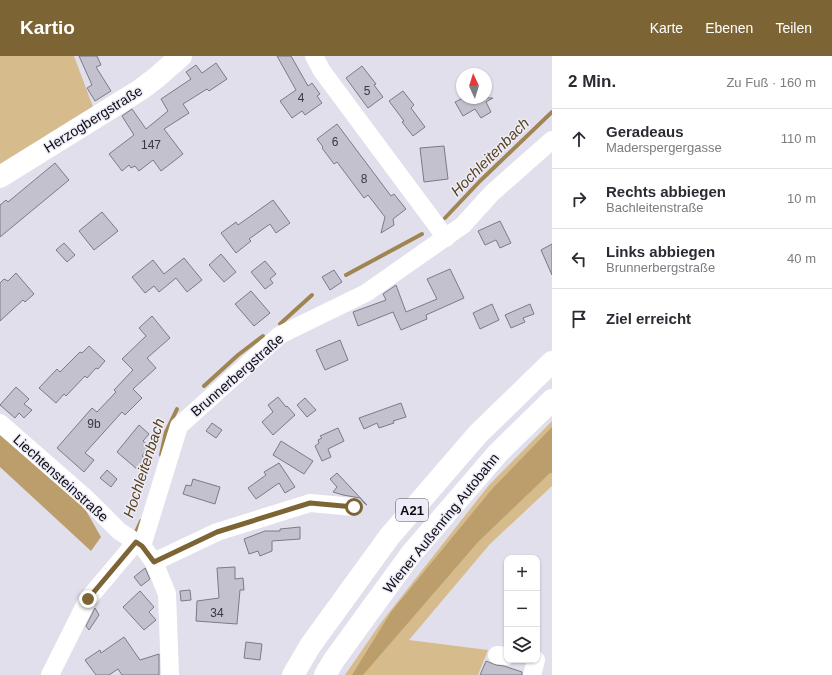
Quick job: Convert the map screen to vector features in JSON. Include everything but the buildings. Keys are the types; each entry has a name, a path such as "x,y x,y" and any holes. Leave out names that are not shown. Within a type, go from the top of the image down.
{"main road":[{"name":"Herzogbergstraße","path":"0,177 140,90 181,56"},
{"name":"Wiener Außenring Autobahn","path":"293,675 310,646 388,537 478,434 552,362"},
{"name":"Wiener Außenring Autobahn","path":"325,675 334,660 411,554 498,453 552,400"}],"street":[{"path":"314,56 322,70 446,238"},
{"name":"Brunnerbergstraße","path":"50,675 88,599 134,540 179,426 280,335 366,293 463,225 492,193 552,140"},
{"name":"Liechtensteinstraße","path":"0,423 87,499 119,531 134,540 154,562 167,594 170,675"},
{"path":"154,562 217,532 310,503 354,507"},
{"path":"540,659 552,659"},
{"path":"532,675 536,663"}],"shaded area":[{"path":"0,56 74,56 93,107 0,167"},
{"path":"552,421 552,486 490,544 409,640 488,650 478,675 345,675 380,624 489,485"},
{"path":"552,427 552,473 550,473 478,542 363,675 352,675 391,612 492,489"},
{"path":"0,432 84,507 101,537 91,551 0,467"}],"waterway":[{"name":"Hochleitenbach","path":"445,218 480,181 552,112"},
{"name":"Hochleitenbach","path":"346,275 422,234"},
{"name":"Hochleitenbach","path":"280,324 312,295"},
{"name":"Hochleitenbach","path":"204,386 238,355 263,336"},
{"name":"Hochleitenbach","path":"161,455 166,432 177,409"},
{"name":"Hochleitenbach","path":"133,536 141,521"}],"route":[{"path":"88,599 136,542 142,546 154,562 217,532 310,503 354,507"}]}
